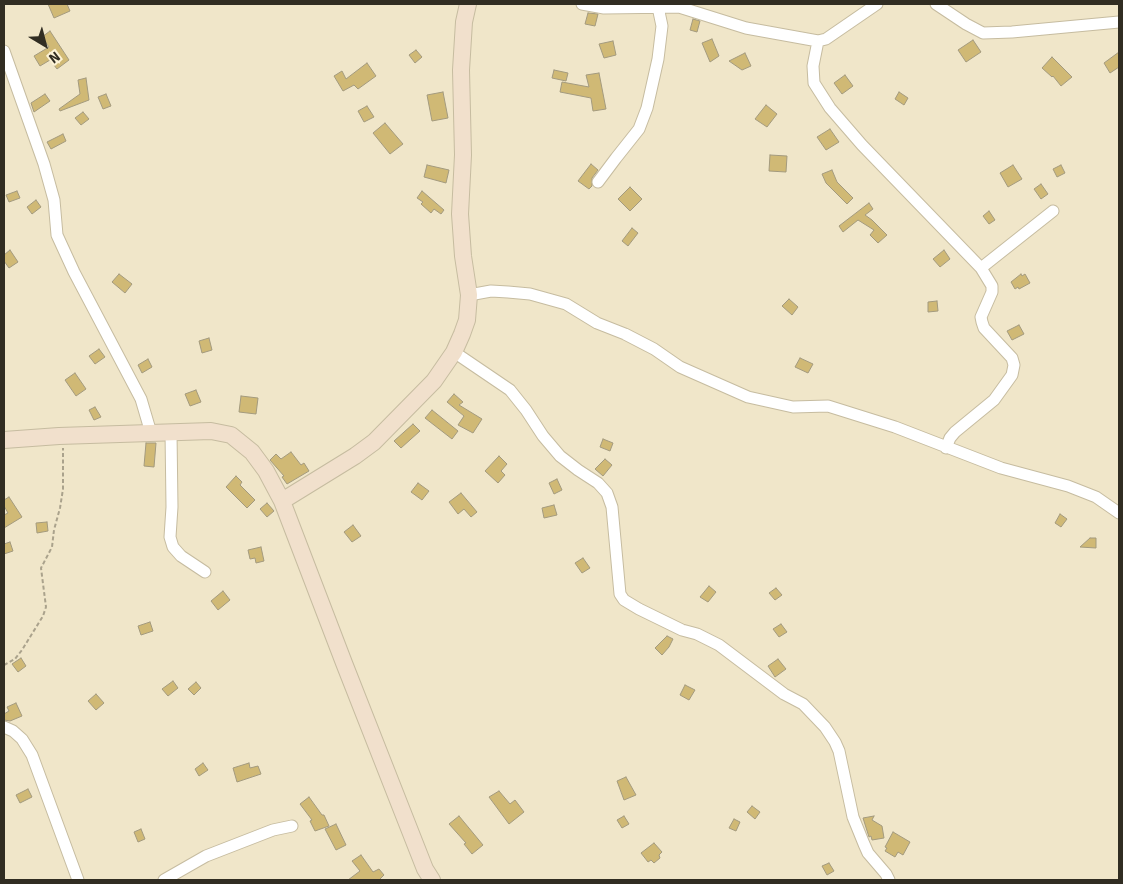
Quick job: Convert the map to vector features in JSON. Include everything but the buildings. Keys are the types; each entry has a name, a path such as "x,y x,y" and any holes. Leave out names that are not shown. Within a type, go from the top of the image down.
{"street":[{"path":"282,501 355,456 374,442 434,381 454,352 466,320 469,295 463,256 460,214 463,155 461,70 464,22 468,4"},
{"path":"582,4 604,8 679,7 746,28 818,41 826,39 877,4"},
{"path":"936,4 983,33 1119,22"},
{"path":"598,182 639,129 647,108 658,59 662,26 658,7"},
{"path":"818,41 813,66 814,83 830,108 862,145 981,268 992,286 992,292 980,317 984,328 1012,358 1014,365 1012,375 994,400 955,432 946,448"},
{"path":"4,51 44,164 54,200 57,235 74,272 141,399 151,433"},
{"path":"981,268 1053,211"},
{"path":"469,295 491,291 530,294 566,304 597,322 654,349 680,367 748,397 793,407 828,406 894,428 1001,468 1068,486 1096,497 1119,513"},
{"path":"454,352 510,390 560,456 598,483 607,493 612,507 620,594 624,600 682,630 697,634 719,645 784,694 803,704 825,728 835,742 839,752 853,817 864,844 889,880"},
{"path":"171,432 172,507 170,537 173,547 181,556 205,572"},
{"path":"4,440 59,436 211,432 231,435 252,452 266,471 282,501 425,869 432,880"},
{"path":"4,727 13,731 22,739 32,755 78,880"},
{"path":"164,880 206,856 273,830 292,826"}],"path":[{"path":"4,665 15,659 22,650 43,616 46,607 41,568 52,547 63,489 64,451 59,436"}]}
